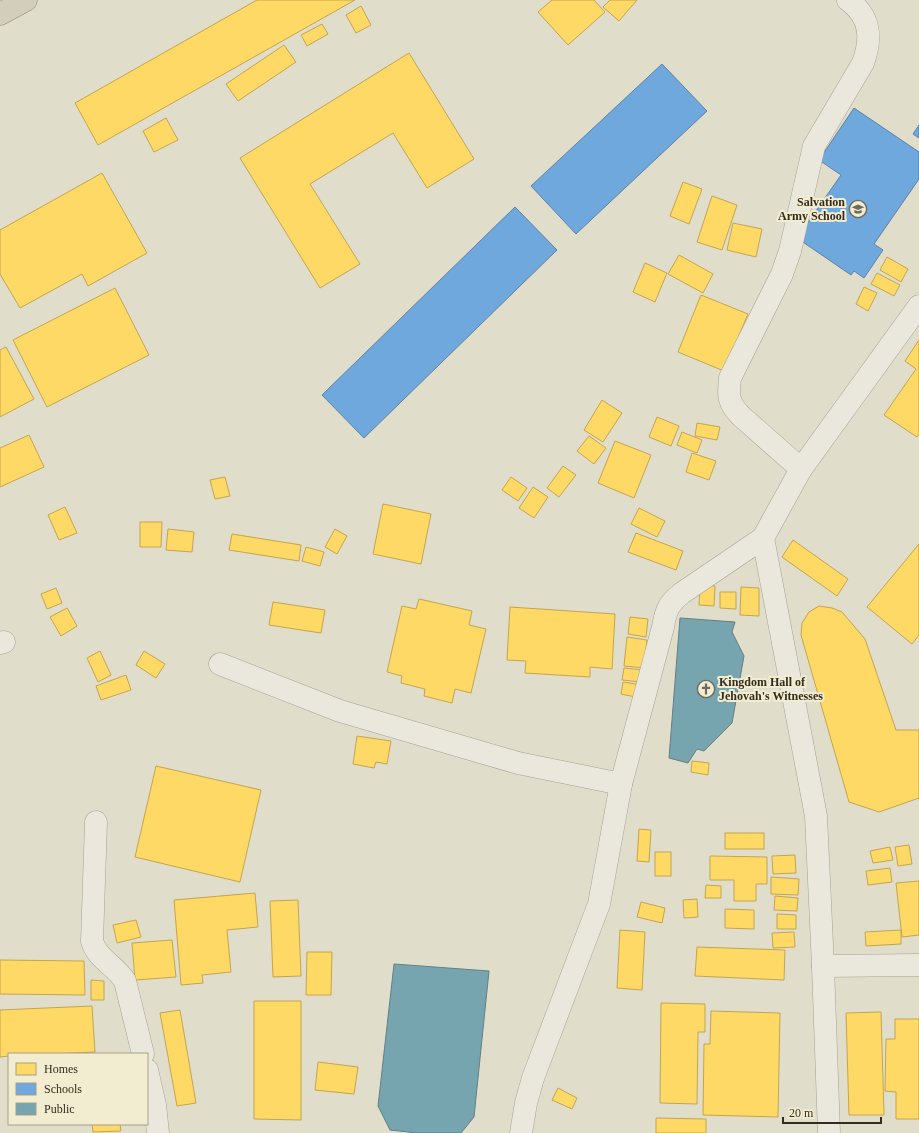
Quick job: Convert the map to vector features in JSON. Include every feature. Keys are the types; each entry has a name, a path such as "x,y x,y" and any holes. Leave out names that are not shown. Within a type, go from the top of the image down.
{"highway":[{"path":"0,14 26,0"}],"street":[{"path":"801,469 732,407 728,394 730,378 782,274 790,251 814,146 863,63 868,49 870,37 865,20 854,4 848,0"},
{"path":"521,1133 526,1103 543,1048 599,904 620,784 663,627 665,614 671,602 682,593 762,538 801,469 919,306"},
{"path":"762,538 816,816 829,1133"},
{"path":"220,664 340,711 518,763 620,784"},
{"path":"96,822 92,941 98,954 122,975 125,981 143,1053"},
{"path":"823,966 919,965"},
{"path":"148,1074 156,1105 158,1133"}],"building: Homes":[{"path":"257,0 355,0 98,145 75,103"},
{"path":"552,0 594,0 605,12 568,45 538,12"},
{"path":"610,0 637,0 619,21 603,7"},
{"path":"361,6 371,25 356,33 346,15"},
{"path":"322,24 328,34 307,46 301,35"},
{"path":"284,45 296,62 238,101 226,84"},
{"path":"409,53 474,159 427,188 393,133 310,184 360,264 320,288 240,158"},
{"path":"166,118 178,140 154,152 143,131"},
{"path":"102,173 147,253 88,286 82,274 20,308 0,274 0,230"},
{"path":"683,182 702,189 689,224 670,216"},
{"path":"712,196 737,205 722,250 697,242"},
{"path":"733,223 762,229 756,257 727,250"},
{"path":"679,255 713,274 703,293 668,274"},
{"path":"887,257 908,269 901,282 880,270"},
{"path":"645,263 667,273 655,302 633,292"},
{"path":"877,273 900,285 894,296 871,284"},
{"path":"864,287 877,293 868,311 856,304"},
{"path":"115,288 149,355 47,407 13,340"},
{"path":"701,295 748,314 724,371 678,352"},
{"path":"919,340 919,434 917,437 884,415 916,369 905,361"},
{"path":"6,347 34,399 0,417 0,350"},
{"path":"602,400 622,413 603,442 584,430"},
{"path":"657,417 679,426 671,446 649,437"},
{"path":"697,423 720,427 717,440 695,436"},
{"path":"682,432 702,440 697,453 677,445"},
{"path":"29,435 44,467 0,487 0,448"},
{"path":"589,436 606,448 594,464 577,451"},
{"path":"615,441 651,455 634,498 598,483"},
{"path":"692,453 716,461 709,480 686,472"},
{"path":"563,466 576,475 559,497 547,488"},
{"path":"225,477 230,496 215,499 210,480"},
{"path":"511,477 527,488 518,501 502,490"},
{"path":"533,487 548,497 534,518 519,508"},
{"path":"383,504 431,514 421,564 373,554"},
{"path":"65,507 77,533 59,540 48,515"},
{"path":"639,508 665,521 657,537 631,524"},
{"path":"140,522 162,522 161,547 140,547"},
{"path":"168,529 194,532 192,552 166,550"},
{"path":"335,529 347,536 337,554 325,547"},
{"path":"636,533 683,551 676,570 628,552"},
{"path":"232,534 301,545 299,561 229,550"},
{"path":"793,540 848,579 837,596 782,557"},
{"path":"919,544 919,635 912,644 867,607"},
{"path":"306,547 324,552 320,566 302,561"},
{"path":"700,585 715,586 714,606 699,605"},
{"path":"741,587 759,588 759,616 740,615"},
{"path":"56,588 62,603 47,609 41,594"},
{"path":"720,592 736,592 736,609 720,608"},
{"path":"419,599 472,611 469,625 486,629 471,693 455,689 452,703 424,696 425,689 401,683 402,676 387,672 402,606 416,609"},
{"path":"273,602 325,610 321,633 269,625"},
{"path":"819,606 832,608 842,612 865,639 896,730 919,730 919,798 879,812 849,802 801,635 802,623 809,612"},
{"path":"510,607 615,614 612,669 590,667 590,677 525,673 526,661 507,660"},
{"path":"67,608 77,626 61,636 50,617"},
{"path":"630,617 648,619 646,637 628,634"},
{"path":"627,637 647,640 644,668 624,666"},
{"path":"100,651 111,675 98,682 87,658"},
{"path":"144,651 165,664 156,678 136,665"},
{"path":"624,668 643,670 641,682 622,680"},
{"path":"126,675 131,690 101,700 96,686"},
{"path":"623,682 642,685 640,698 621,694"},
{"path":"357,736 391,741 387,764 376,762 374,768 353,764"},
{"path":"692,761 709,763 708,775 691,772"},
{"path":"156,766 261,790 240,882 135,857"},
{"path":"639,829 651,830 649,862 637,861"},
{"path":"725,833 764,833 764,849 725,849"},
{"path":"909,845 912,864 898,866 895,847"},
{"path":"890,847 893,860 873,863 870,851"},
{"path":"655,852 671,852 671,876 655,876"},
{"path":"795,855 796,873 773,874 772,856"},
{"path":"710,856 767,857 767,884 756,884 756,901 734,901 734,880 710,880"},
{"path":"890,868 892,882 868,885 866,871"},
{"path":"771,877 799,879 798,895 771,894"},
{"path":"919,881 919,935 902,937 896,883"},
{"path":"706,885 721,886 721,898 705,898"},
{"path":"255,893 258,927 227,930 231,972 202,975 203,983 181,985 174,900"},
{"path":"775,896 798,898 797,911 774,910"},
{"path":"697,899 698,917 684,918 683,900"},
{"path":"298,900 301,976 273,977 270,901"},
{"path":"641,902 665,908 662,923 637,917"},
{"path":"725,909 754,910 754,929 725,928"},
{"path":"777,914 796,915 796,929 777,929"},
{"path":"136,920 141,937 117,943 113,925"},
{"path":"620,930 645,932 642,990 617,988"},
{"path":"901,930 901,944 866,946 865,932"},
{"path":"794,932 795,947 773,948 772,933"},
{"path":"172,940 176,977 135,980 132,943"},
{"path":"697,947 785,950 784,980 695,976"},
{"path":"307,952 332,952 331,995 306,995"},
{"path":"0,960 84,961 85,995 0,994"},
{"path":"91,980 104,981 104,1000 91,1000"},
{"path":"254,1001 301,1001 301,1120 254,1119"},
{"path":"661,1003 705,1004 705,1032 698,1032 697,1104 660,1103"},
{"path":"92,1006 95,1052 8,1053 8,1056 0,1057 0,1010"},
{"path":"180,1010 196,1103 177,1106 160,1013"},
{"path":"711,1011 780,1013 778,1117 703,1115 704,1044 710,1044"},
{"path":"881,1012 884,1115 849,1115 846,1013"},
{"path":"895,1019 919,1019 919,1119 896,1119 896,1092 885,1091 886,1039 895,1039"},
{"path":"318,1062 358,1067 354,1094 315,1090"},
{"path":"558,1088 577,1098 572,1109 552,1100"},
{"path":"656,1118 706,1119 706,1133 656,1133"},
{"path":"92,1125 120,1125 121,1131 93,1132"}],"building: Schools":[{"path":"662,64 707,111 576,234 531,186"},
{"name":"Salvation Army School","path":"854,108 919,152 919,179 874,244 883,250 864,278 854,271 851,275 797,238 841,175 819,160"},
{"path":"919,125 919,138 913,134"},
{"path":"515,207 557,250 364,438 322,395"}],"building: Public":[{"name":"Kingdom Hall of Jehovah's Witnesses","path":"680,618 735,622 732,632 744,656 732,723 704,751 697,749 688,763 669,758"},
{"path":"394,964 489,971 474,1117 461,1133 417,1133 390,1130 378,1106"}],"place":[{"name":"Salvation Army School","path":"858,209"},
{"name":"Kingdom Hall of Jehovah's Witnesses","path":"706,689"}]}
